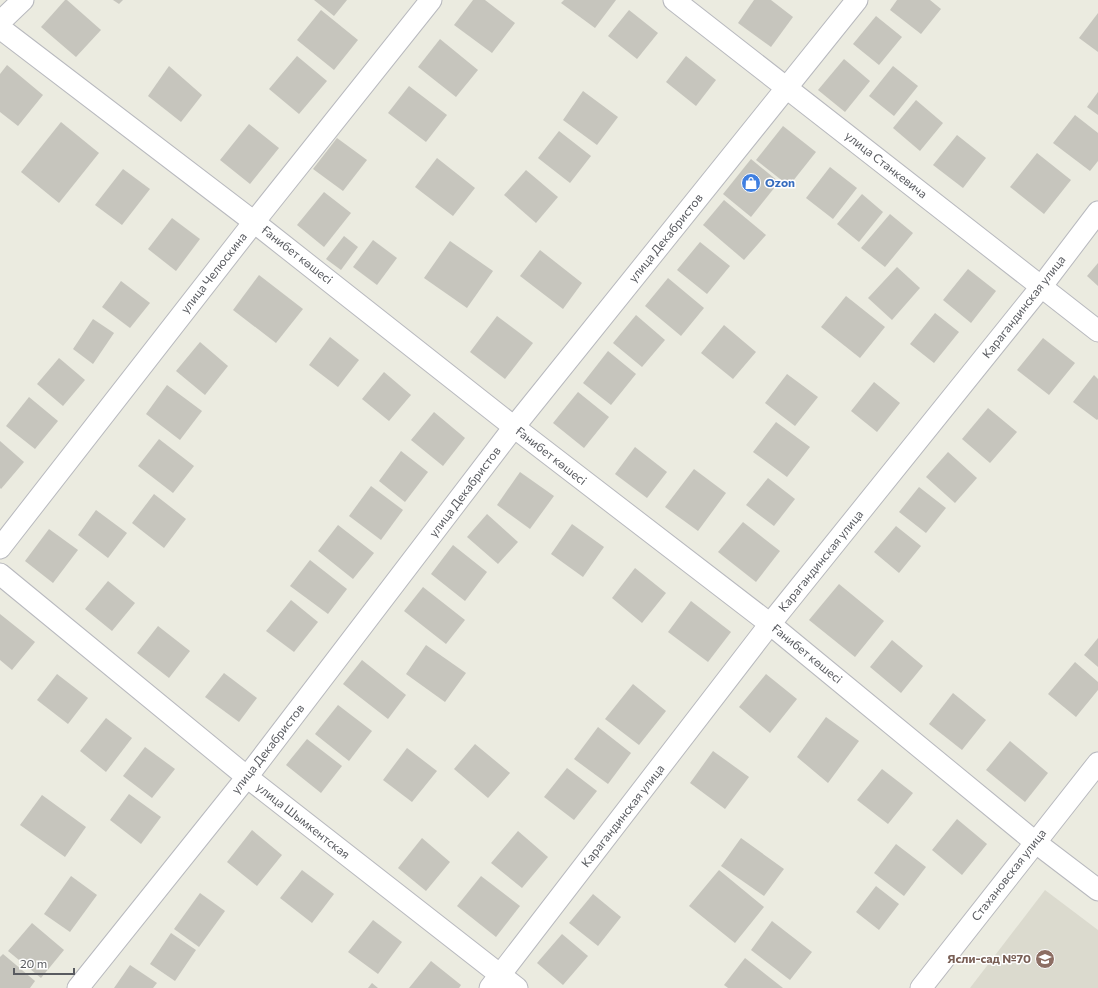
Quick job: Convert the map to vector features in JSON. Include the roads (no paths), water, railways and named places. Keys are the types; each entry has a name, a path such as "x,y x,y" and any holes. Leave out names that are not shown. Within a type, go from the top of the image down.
{"street":[{"path":"0,22 23,0"},
{"name":"улица Челюскина","path":"0,548 254,222 431,0"},
{"name":"улица Станкевича","path":"674,0 1098,331"},
{"name":"улица Декабристов","path":"78,988 247,777 514,427 857,0"},
{"name":"Ғанибет көшесі","path":"0,28 254,222 514,427 770,624 1035,842 1098,890"},
{"name":"Карагандинская улица","path":"495,982 770,624 1041,287 1098,212"},
{"name":"улица Шымкентская","path":"0,574 495,982 517,988"},
{"name":"Стахановская улица","path":"921,988 1098,763"}],"place":[{"name":"Ozon","path":"751,183"},
{"name":"Ясли-сад №70","path":"1045,959"}]}
